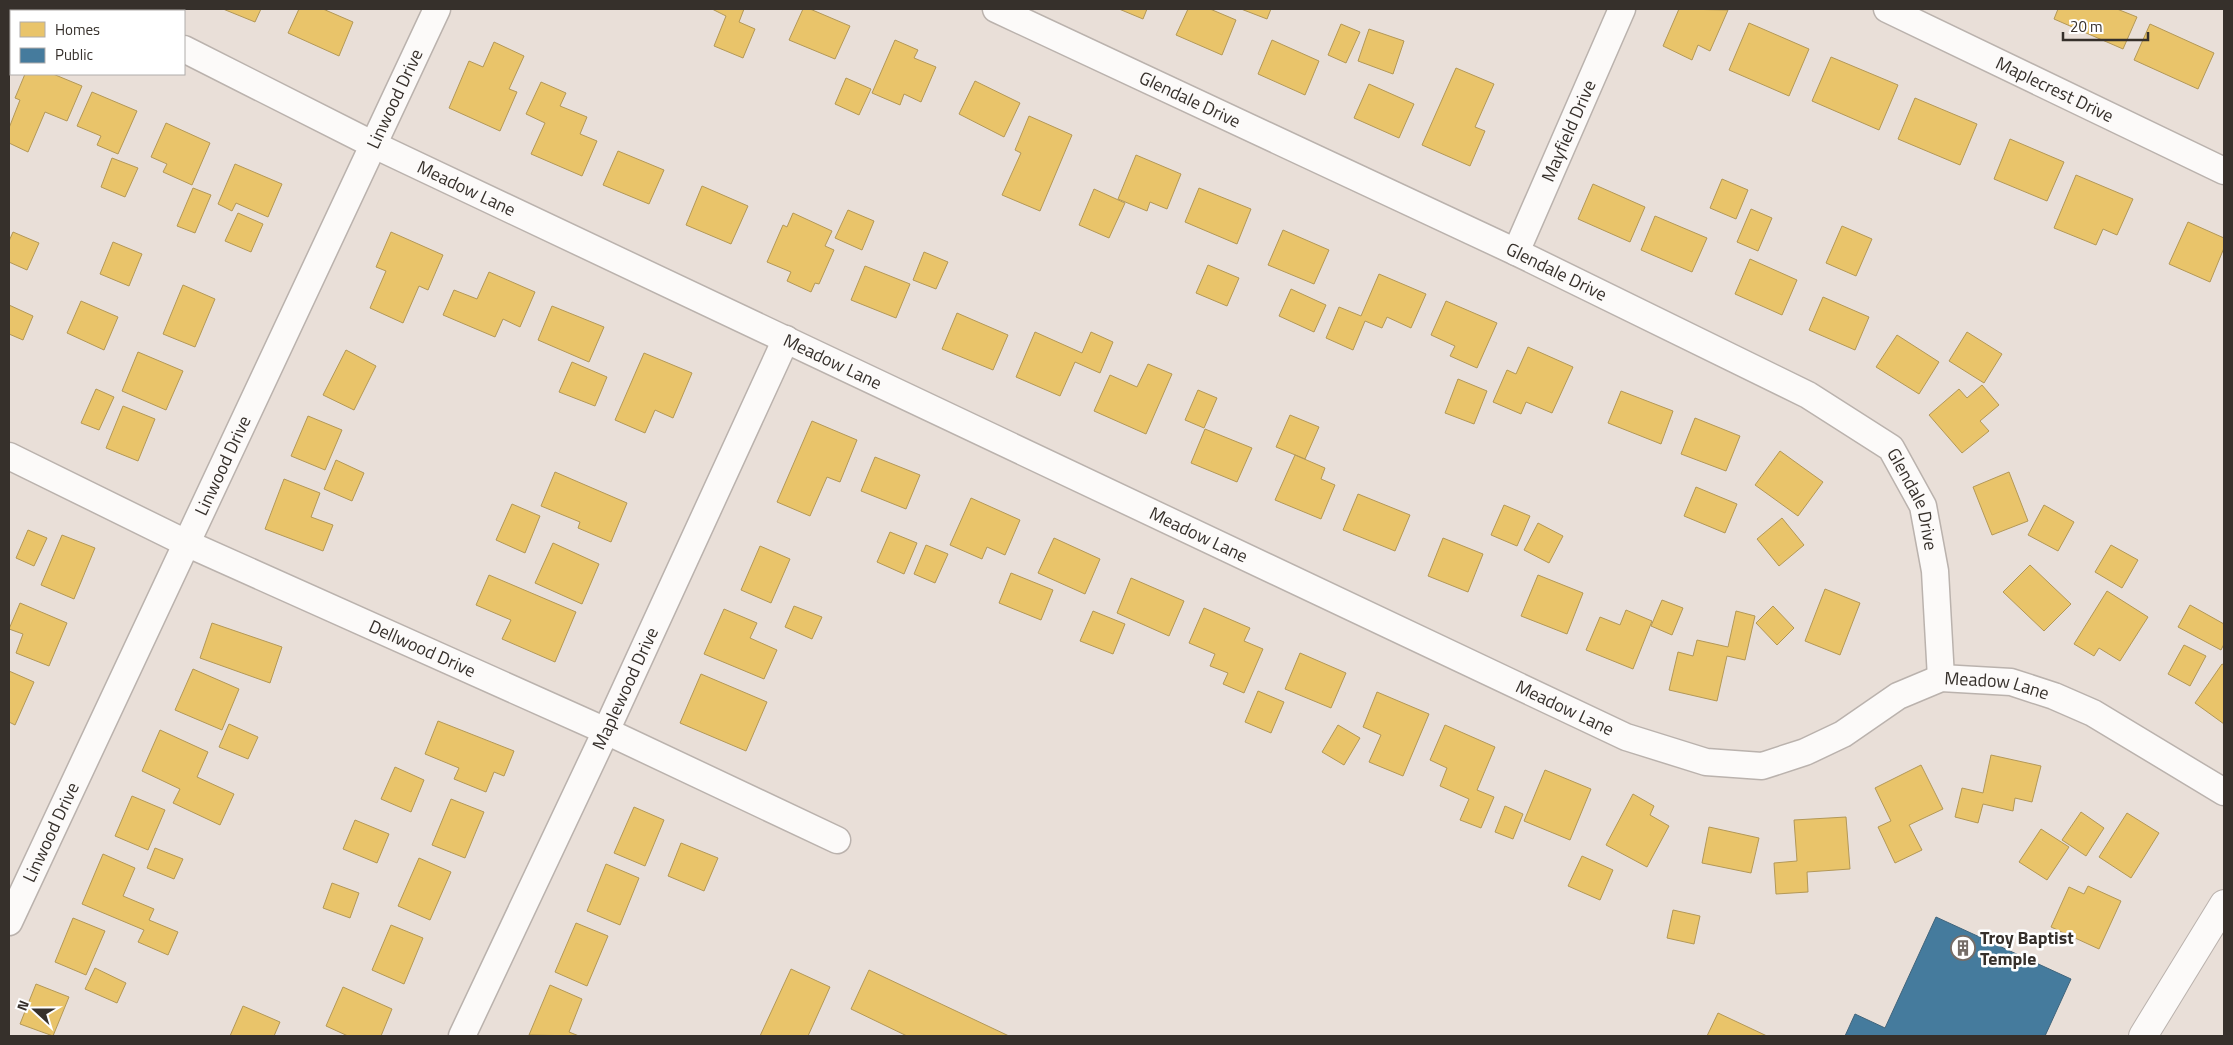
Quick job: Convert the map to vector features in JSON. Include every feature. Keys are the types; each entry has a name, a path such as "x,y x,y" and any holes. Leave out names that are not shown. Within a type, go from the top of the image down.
{"main road":[{"path":"2143,1036 2224,904"}],"street":[{"name":"Linwood Drive","path":"9,922 372,144 437,9"},
{"name":"Glendale Drive","path":"996,9 1516,252 1808,395 1891,448 1923,506 1935,571 1941,678"},
{"name":"Mayfield Drive","path":"1516,252 1622,9"},
{"name":"Maplecrest Drive","path":"1887,9 2224,171"},
{"name":"Meadow Lane","path":"185,50 372,144 1626,737 1706,762 1762,766 1805,752 1843,734 1898,696 1941,678 2011,682 2054,696 2094,713 2224,792"},
{"name":"Maplewood Drive","path":"462,1036 606,731 786,339"},
{"name":"Dellwood Drive","path":"9,456 186,543 606,731 836,840"}],"building: Homes":[{"path":"223,9 261,9 255,22"},
{"path":"299,9 323,9 353,22 339,56 288,33"},
{"path":"712,9 744,9 739,22 755,29 743,58 714,46 726,16"},
{"path":"803,9 810,9 850,26 835,59 789,40"},
{"path":"1119,9 1147,9 1143,19"},
{"path":"1188,9 1210,9 1236,20 1222,55 1176,35"},
{"path":"1241,9 1271,9 1267,19"},
{"path":"1679,9 1728,10 1710,51 1698,45 1692,60 1663,46"},
{"path":"2058,9 2117,9 2137,17 2123,49 2054,19"},
{"path":"1749,23 1809,49 1789,96 1729,70"},
{"path":"1341,24 1360,32 1346,63 1328,55"},
{"path":"2150,24 2214,53 2198,89 2134,60"},
{"path":"1369,29 1404,41 1393,74 1358,61"},
{"path":"895,40 918,50 914,58 936,67 921,102 904,94 900,105 872,93"},
{"path":"1272,40 1319,61 1305,95 1258,74"},
{"path":"494,42 524,56 509,89 517,92 500,131 449,108 469,61 483,67"},
{"path":"1831,57 1898,85 1879,130 1812,101"},
{"path":"1456,68 1494,84 1475,127 1485,131 1470,166 1422,145"},
{"path":"25,75 55,75 82,86 67,121 45,112 28,152 9,143 9,128 20,100 15,98"},
{"path":"846,78 871,89 859,115 835,104"},
{"path":"975,81 1020,103 1004,137 959,114"},
{"path":"541,82 566,93 560,106 587,117 580,134 597,141 582,176 531,154 545,123 526,114"},
{"path":"1369,84 1414,104 1399,138 1354,118"},
{"path":"92,92 137,111 118,154 97,145 101,136 77,126"},
{"path":"1915,98 1977,124 1960,165 1898,139"},
{"path":"1029,116 1072,135 1040,211 1002,195 1021,153 1015,150"},
{"path":"166,123 210,143 192,185 163,172 167,164 151,157"},
{"path":"2010,139 2064,162 2047,201 1994,179"},
{"path":"618,151 664,170 649,204 603,185"},
{"path":"1136,155 1181,174 1167,209 1150,202 1147,211 1118,199"},
{"path":"112,158 138,168 125,197 101,187"},
{"path":"235,164 282,184 268,217 236,203 232,211 218,204"},
{"path":"2076,175 2133,199 2117,235 2103,229 2096,245 2054,228"},
{"path":"1722,179 1748,190 1736,219 1710,208"},
{"path":"1593,184 1645,207 1630,242 1578,219"},
{"path":"702,186 748,206 731,244 686,225"},
{"path":"193,188 211,195 195,233 177,226"},
{"path":"1199,188 1251,209 1237,244 1185,222"},
{"path":"1094,189 1125,203 1109,238 1079,225"},
{"path":"1751,209 1772,218 1758,251 1737,242"},
{"path":"848,210 874,221 862,250 835,238"},
{"path":"238,213 263,224 251,252 225,241"},
{"path":"793,213 832,231 825,246 834,250 819,284 815,283 811,292 787,281 791,272 767,262 783,225 787,227"},
{"path":"1655,216 1707,238 1692,272 1641,250"},
{"path":"2188,222 2224,238 2224,248 2210,282 2169,264"},
{"path":"1842,226 1872,239 1856,276 1826,263"},
{"path":"1283,230 1329,250 1314,284 1268,265"},
{"path":"13,232 39,243 27,270 9,262 9,241"},
{"path":"391,232 443,255 428,290 419,286 403,323 370,308 386,271 376,267"},
{"path":"113,242 142,254 129,286 100,274"},
{"path":"924,252 948,262 936,289 913,280"},
{"path":"1750,259 1797,280 1782,315 1735,294"},
{"path":"1208,265 1239,278 1227,306 1196,293"},
{"path":"865,266 910,284 896,318 851,300"},
{"path":"489,272 535,292 520,327 503,319 495,337 443,315 454,290 477,299"},
{"path":"1379,274 1426,294 1411,328 1387,317 1382,328 1365,321 1353,350 1326,338 1339,307 1361,316"},
{"path":"183,285 215,299 195,347 163,334"},
{"path":"1291,289 1326,305 1314,332 1279,316"},
{"path":"1823,297 1869,317 1855,350 1809,330"},
{"path":"81,301 118,317 104,350 67,333"},
{"path":"1446,301 1497,323 1477,368 1450,356 1455,346 1431,335"},
{"path":"9,305 33,316 23,340 9,334"},
{"path":"552,306 604,327 589,362 538,340"},
{"path":"957,313 1008,335 993,370 942,349"},
{"path":"1035,332 1082,353 1091,332 1113,342 1100,373 1075,362 1060,396 1016,377"},
{"path":"1967,332 2002,354 1984,383 1949,361"},
{"path":"1897,335 1939,362 1919,394 1876,367"},
{"path":"1528,347 1573,367 1552,413 1526,402 1521,414 1493,402 1507,370 1516,374"},
{"path":"346,350 376,366 354,410 323,395"},
{"path":"138,352 183,371 166,410 122,391"},
{"path":"644,353 692,373 673,418 655,410 645,433 615,420"},
{"path":"572,362 607,377 595,406 559,392"},
{"path":"1148,364 1172,374 1146,434 1094,411 1110,375 1137,387"},
{"path":"1458,379 1487,391 1474,424 1445,413"},
{"path":"1982,385 1999,405 1980,421 1989,431 1962,453 1929,415 1959,389 1967,398"},
{"path":"96,389 114,397 99,430 81,423"},
{"path":"1198,390 1217,398 1204,428 1185,420"},
{"path":"1621,391 1673,411 1661,444 1608,423"},
{"path":"123,406 155,419 138,461 106,448"},
{"path":"1290,415 1319,427 1305,459 1276,447"},
{"path":"308,416 342,430 325,470 291,456"},
{"path":"1695,418 1740,436 1726,471 1681,454"},
{"path":"812,421 857,440 840,482 827,477 810,516 777,502"},
{"path":"1205,429 1252,448 1237,482 1191,463"},
{"path":"1780,451 1823,482 1798,516 1755,485"},
{"path":"1295,455 1325,468 1321,479 1335,485 1321,519 1275,500"},
{"path":"875,457 920,475 906,509 861,491"},
{"path":"336,460 364,473 352,501 324,489"},
{"path":"555,472 627,503 611,542 578,528 580,522 541,506"},
{"path":"2009,472 2028,521 1992,535 1973,487"},
{"path":"284,479 320,493 311,517 333,525 323,551 265,529"},
{"path":"1696,487 1737,504 1725,533 1684,516"},
{"path":"1358,494 1410,515 1395,551 1343,530"},
{"path":"971,498 1020,520 1005,555 987,547 982,559 950,545"},
{"path":"512,504 540,516 525,553 496,540"},
{"path":"1504,505 1530,516 1517,546 1491,535"},
{"path":"2044,505 2074,522 2058,551 2028,535"},
{"path":"1782,518 1804,545 1779,566 1757,539"},
{"path":"1538,523 1563,536 1549,563 1524,550"},
{"path":"28,530 47,538 34,566 16,558"},
{"path":"890,532 917,543 904,574 877,562"},
{"path":"62,535 95,548 74,599 41,585"},
{"path":"1054,538 1100,559 1085,594 1038,573"},
{"path":"1443,538 1483,554 1468,592 1428,576"},
{"path":"553,543 599,564 582,604 535,583"},
{"path":"926,545 948,554 935,583 914,574"},
{"path":"2111,545 2138,560 2122,588 2095,572"},
{"path":"760,546 790,559 771,603 741,590"},
{"path":"2030,565 2071,604 2044,631 2003,592"},
{"path":"1011,573 1053,590 1041,620 999,603"},
{"path":"489,575 576,612 555,662 502,639 511,620 476,605"},
{"path":"1538,575 1583,593 1567,634 1521,616"},
{"path":"1131,578 1184,601 1169,636 1117,613"},
{"path":"1825,589 1860,603 1840,655 1805,641"},
{"path":"2107,591 2148,617 2120,661 2099,648 2094,656 2074,644"},
{"path":"1662,600 1683,608 1672,635 1651,626"},
{"path":"20,603 67,623 49,666 16,653 23,634 9,629"},
{"path":"2190,605 2224,624 2224,644 2221,650 2178,627"},
{"path":"794,606 822,617 812,639 785,627"},
{"path":"1773,606 1794,628 1777,645 1756,623"},
{"path":"1204,608 1250,628 1244,641 1263,649 1244,693 1223,684 1228,673 1210,666 1215,654 1189,643"},
{"path":"724,609 757,623 750,638 777,650 764,679 704,654"},
{"path":"1626,610 1652,621 1633,669 1586,650 1600,617 1620,625"},
{"path":"1093,611 1125,624 1113,654 1080,641"},
{"path":"1736,611 1755,616 1745,660 1727,656 1717,701 1669,690 1678,652 1693,656 1697,640 1728,647"},
{"path":"212,623 282,647 270,683 200,658"},
{"path":"2184,645 2206,656 2190,686 2168,674"},
{"path":"1300,653 1346,673 1331,708 1285,689"},
{"path":"2222,664 2224,665 2224,724 2195,703"},
{"path":"193,669 239,689 222,730 175,710"},
{"path":"9,671 34,682 15,725 9,722"},
{"path":"701,674 767,702 746,751 680,723"},
{"path":"1258,691 1284,702 1271,733 1245,722"},
{"path":"1377,692 1429,714 1403,776 1369,762 1381,735 1363,727"},
{"path":"438,721 514,751 504,776 494,772 486,792 454,779 459,768 425,754"},
{"path":"229,724 258,737 248,759 219,747"},
{"path":"1338,725 1360,738 1344,765 1322,752"},
{"path":"1445,725 1495,747 1477,790 1494,797 1481,828 1460,820 1469,799 1440,786 1447,768 1430,760"},
{"path":"160,730 208,752 197,777 234,794 220,825 173,803 180,789 142,771"},
{"path":"1991,755 2041,766 2032,802 2015,798 2013,811 1983,804 1978,823 1955,817 1962,788 1983,793"},
{"path":"1921,765 1943,809 1909,825 1922,850 1895,863 1878,827 1891,821 1875,788"},
{"path":"395,767 424,780 411,812 381,799"},
{"path":"1545,770 1591,789 1570,840 1524,821"},
{"path":"1633,794 1654,806 1650,815 1669,826 1647,867 1606,845"},
{"path":"132,796 165,810 148,850 115,836"},
{"path":"451,799 484,812 465,858 432,845"},
{"path":"1505,806 1523,814 1513,839 1495,832"},
{"path":"634,807 664,820 645,866 614,853"},
{"path":"2081,812 2104,828 2086,856 2062,840"},
{"path":"2127,813 2159,833 2131,878 2099,857"},
{"path":"1846,817 1850,869 1807,872 1808,892 1776,894 1774,863 1797,861 1794,820"},
{"path":"355,820 389,834 377,863 343,849"},
{"path":"1709,827 1759,838 1751,873 1702,863"},
{"path":"2041,829 2069,847 2047,880 2019,862"},
{"path":"681,843 718,858 704,891 668,876"},
{"path":"155,848 183,859 174,879 147,868"},
{"path":"103,854 135,868 123,896 154,909 149,920 178,932 168,955 138,942 144,930 82,904"},
{"path":"1582,856 1613,870 1600,900 1568,886"},
{"path":"419,858 451,872 430,920 398,906"},
{"path":"606,864 639,878 620,925 587,911"},
{"path":"332,883 359,893 350,918 323,908"},
{"path":"2088,886 2121,901 2099,949 2051,927 2069,887 2084,894"},
{"path":"1673,910 1700,916 1694,944 1667,938"},
{"path":"73,918 105,931 86,975 55,962"},
{"path":"576,923 608,936 587,986 555,972"},
{"path":"391,925 423,938 404,984 372,970"},
{"path":"95,968 126,983 117,1003 85,989"},
{"path":"791,969 830,987 808,1036 760,1036"},
{"path":"869,970 1009,1036 907,1036 851,1009"},
{"path":"36,984 69,997 53,1036 20,1024"},
{"path":"550,985 582,999 569,1032 579,1036 529,1035"},
{"path":"343,987 392,1009 381,1036 348,1036 326,1026"},
{"path":"243,1006 280,1022 274,1036 230,1036"},
{"path":"1718,1013 1767,1036 1707,1036"}],"building: Public":[{"name":"Troy Baptist Temple","path":"1936,917 2071,979 2045,1036 1845,1036 1855,1014 1885,1028"}],"place":[{"name":"Troy Baptist Temple","path":"1963,948"}]}
